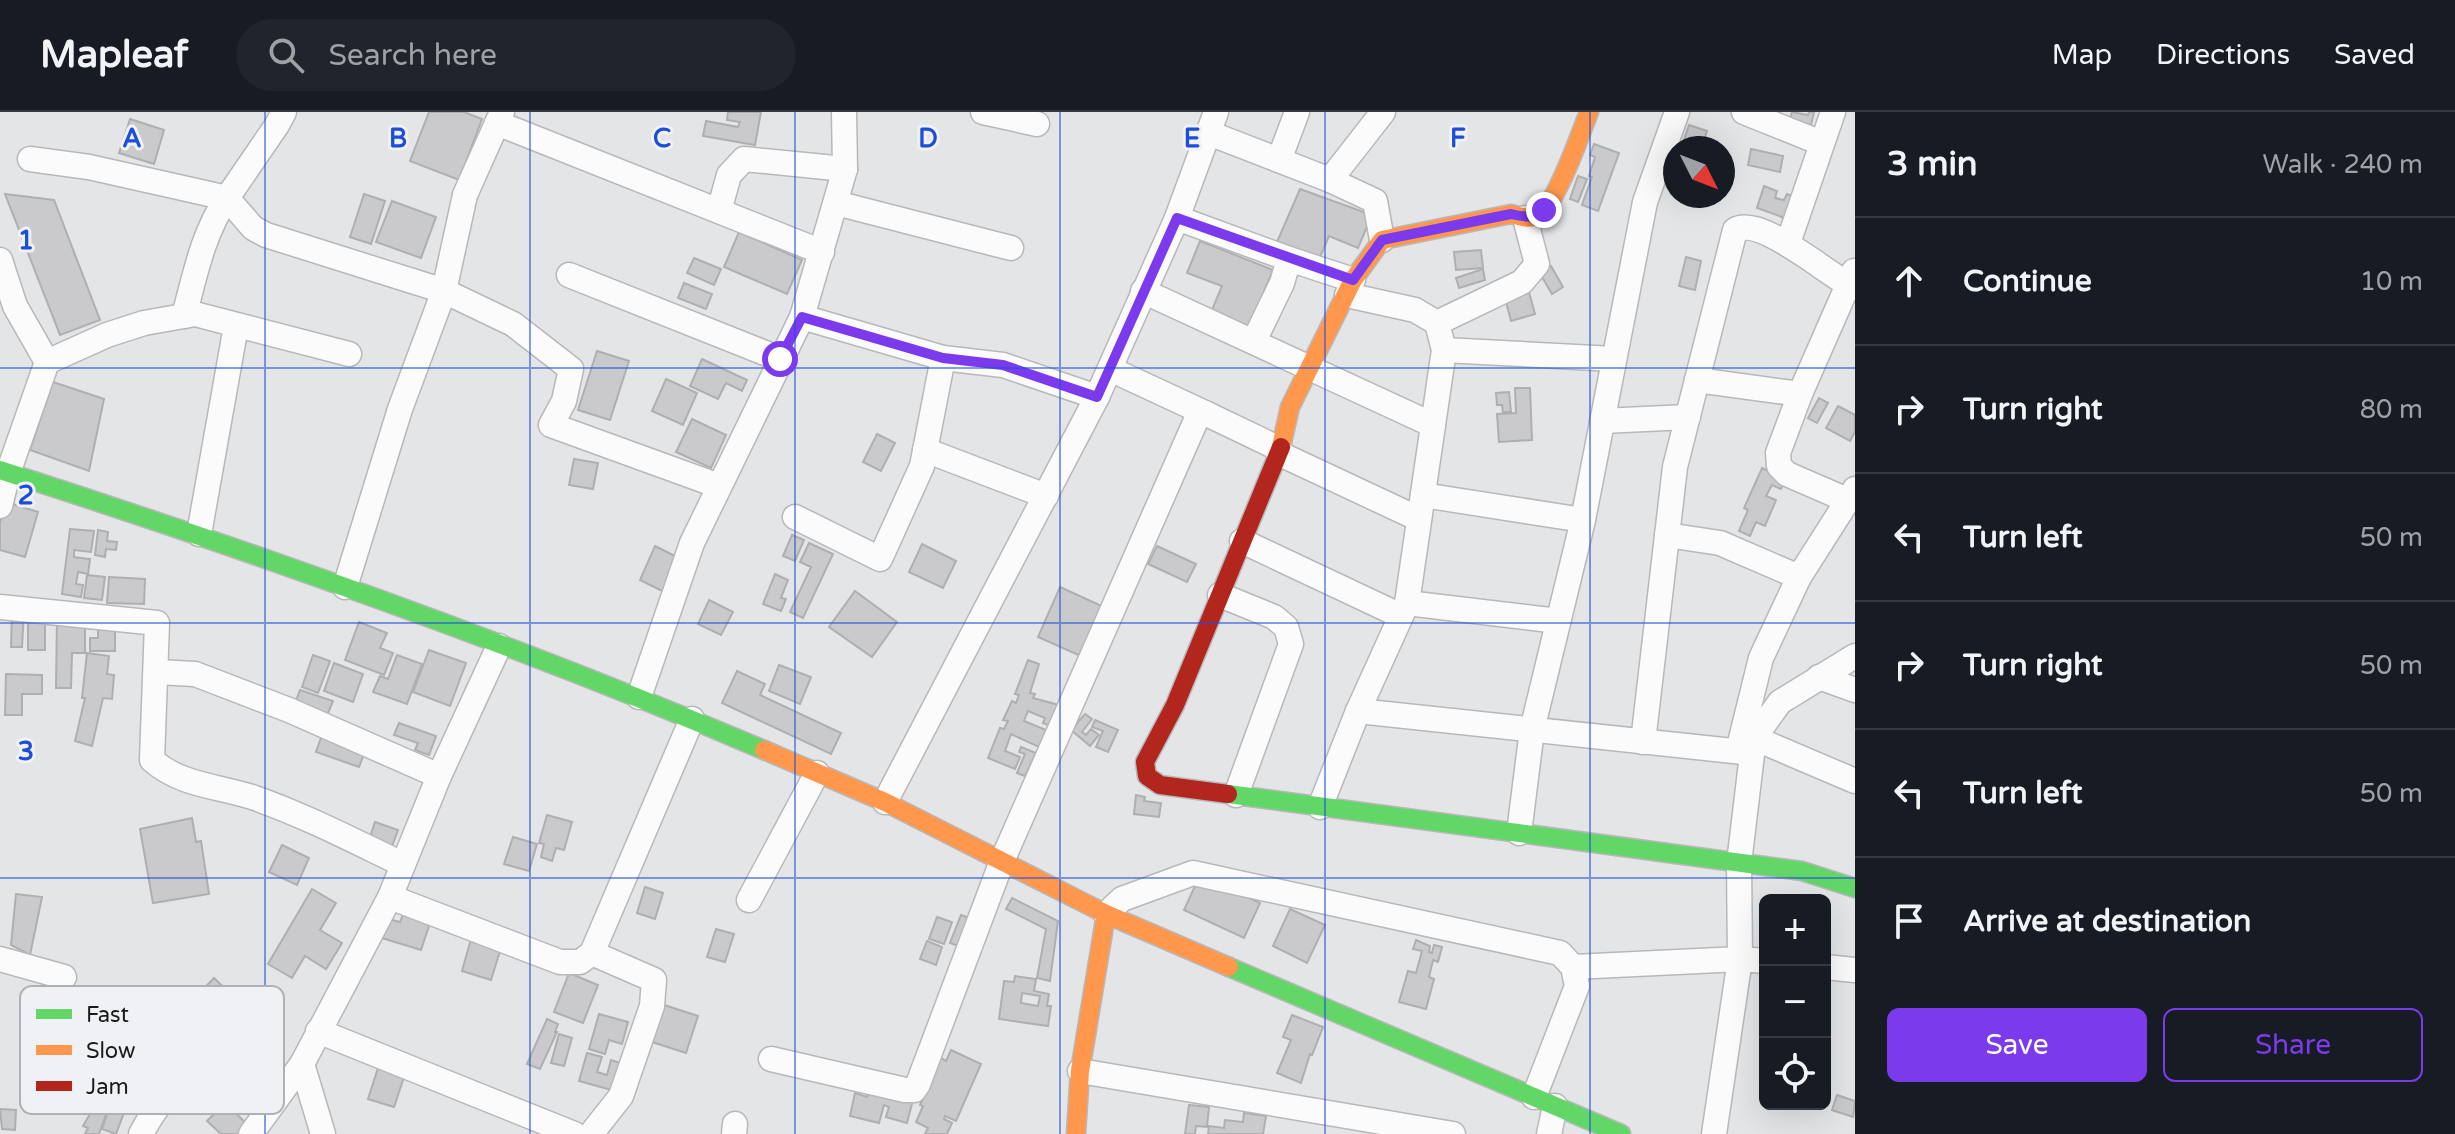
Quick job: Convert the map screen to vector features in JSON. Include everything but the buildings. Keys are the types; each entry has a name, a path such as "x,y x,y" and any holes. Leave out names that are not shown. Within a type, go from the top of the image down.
{"street":[{"path":"184,316 215,216 284,112"},
{"path":"639,697 692,543 802,317 845,169 844,112"},
{"path":"983,112 1037,124"},
{"path":"1279,160 1297,112"},
{"path":"1330,180 1383,112"},
{"path":"1382,240 1511,214 1525,218 1537,216 1556,190 1589,112"},
{"path":"1519,833 1532,730 1583,520 1645,202 1677,112"},
{"path":"1744,112 1821,143"},
{"path":"1788,243 1833,112"},
{"path":"345,587 400,409 444,291 465,195 499,118 822,252"},
{"path":"885,802 1097,397 1177,218 1212,122 1279,160 1375,201 1382,240 1350,288 1290,407 1279,451 1175,705 1145,762 1147,776 1160,785 1802,871 1855,888"},
{"path":"30,159 89,167 227,198 253,228 266,235 444,291 513,324 571,369 564,401 551,425 719,486"},
{"path":"719,211 729,175 744,159 845,169"},
{"path":"836,203 1011,248"},
{"path":"1177,218 1289,259 1350,288 1415,310 1437,323 1444,350 1404,610 1358,711 1320,807"},
{"path":"1437,323 1522,282 1537,264 1525,218"},
{"path":"1643,742 1675,467 1735,230 1741,226 1750,227 1788,243 1853,280 1800,394 1778,453 1779,466 1787,474 1849,505 1799,577 1761,658 1748,747 1739,863 1740,959 1714,1134"},
{"path":"1254,341 1282,283 1289,259"},
{"path":"0,260 15,306 11,317 47,362"},
{"path":"569,275 780,359"},
{"path":"1143,291 1433,425"},
{"path":"0,506 4,471 47,362 107,335 144,323 195,314 349,354"},
{"path":"802,317 943,358 1003,365 1097,397"},
{"path":"199,534 236,326"},
{"path":"1444,350 1614,359"},
{"path":"795,517 880,559 922,466 943,358"},
{"path":"1110,369 1279,451 1421,507 1583,520"},
{"path":"1697,380 1800,394"},
{"path":"771,1059 914,1090 1002,861 1197,418 1207,414"},
{"path":"1602,421 1688,417"},
{"path":"925,450 1046,496"},
{"path":"4,471 199,534 639,697 885,802 1106,914 1621,1134"},
{"path":"1667,535 1720,543 1799,577"},
{"path":"1242,541 1404,610 1558,621"},
{"path":"1220,595 1274,617 1286,627 1291,644 1236,795"},
{"path":"0,607 157,623 152,760 178,778 255,798 402,864"},
{"path":"284,1089 302,1064 390,897 439,776 499,646"},
{"path":"1748,747 1780,702 1855,656"},
{"path":"156,672 195,674 289,710 439,776"},
{"path":"1819,677 1855,690"},
{"path":"1358,711 1643,742 1748,747 1855,781"},
{"path":"390,897 560,962 580,962 592,953 692,719"},
{"path":"749,900 817,773"},
{"path":"1076,1134 1080,1071 1106,914 1122,899 1193,873 1560,953 1573,967 1577,986 1544,1101 1549,1134"},
{"path":"591,1134 621,1096 652,1006 654,980 592,953"},
{"path":"0,959 64,977"},
{"path":"1573,967 1759,961"},
{"path":"1831,968 1855,970"},
{"path":"318,1031 574,1134"},
{"path":"302,1064 323,1134"},
{"path":"1080,1071 1453,1134"},
{"path":"141,1134 153,1114"},
{"path":"251,1134 266,1114"}],"traffic: fast":[{"path":"0,470 385,601 576,673 764,750"},
{"path":"1228,794 1802,871 1855,888"},
{"path":"1229,967 1621,1134"}],"traffic: slow":[{"path":"1281,447 1290,407 1353,280 1382,240 1511,214 1527,218 1537,216 1552,199 1589,112"},
{"path":"764,750 885,802 1106,914 1229,967"},
{"path":"1076,1134 1080,1071 1106,914"}],"traffic: jam":[{"path":"1228,794 1160,785 1147,776 1145,762 1175,705 1281,447"}],"route":[{"path":"780,359 802,317 943,358 1003,365 1097,397 1177,218 1353,280 1382,240 1511,214 1525,218 1537,216 1544,210"}]}
